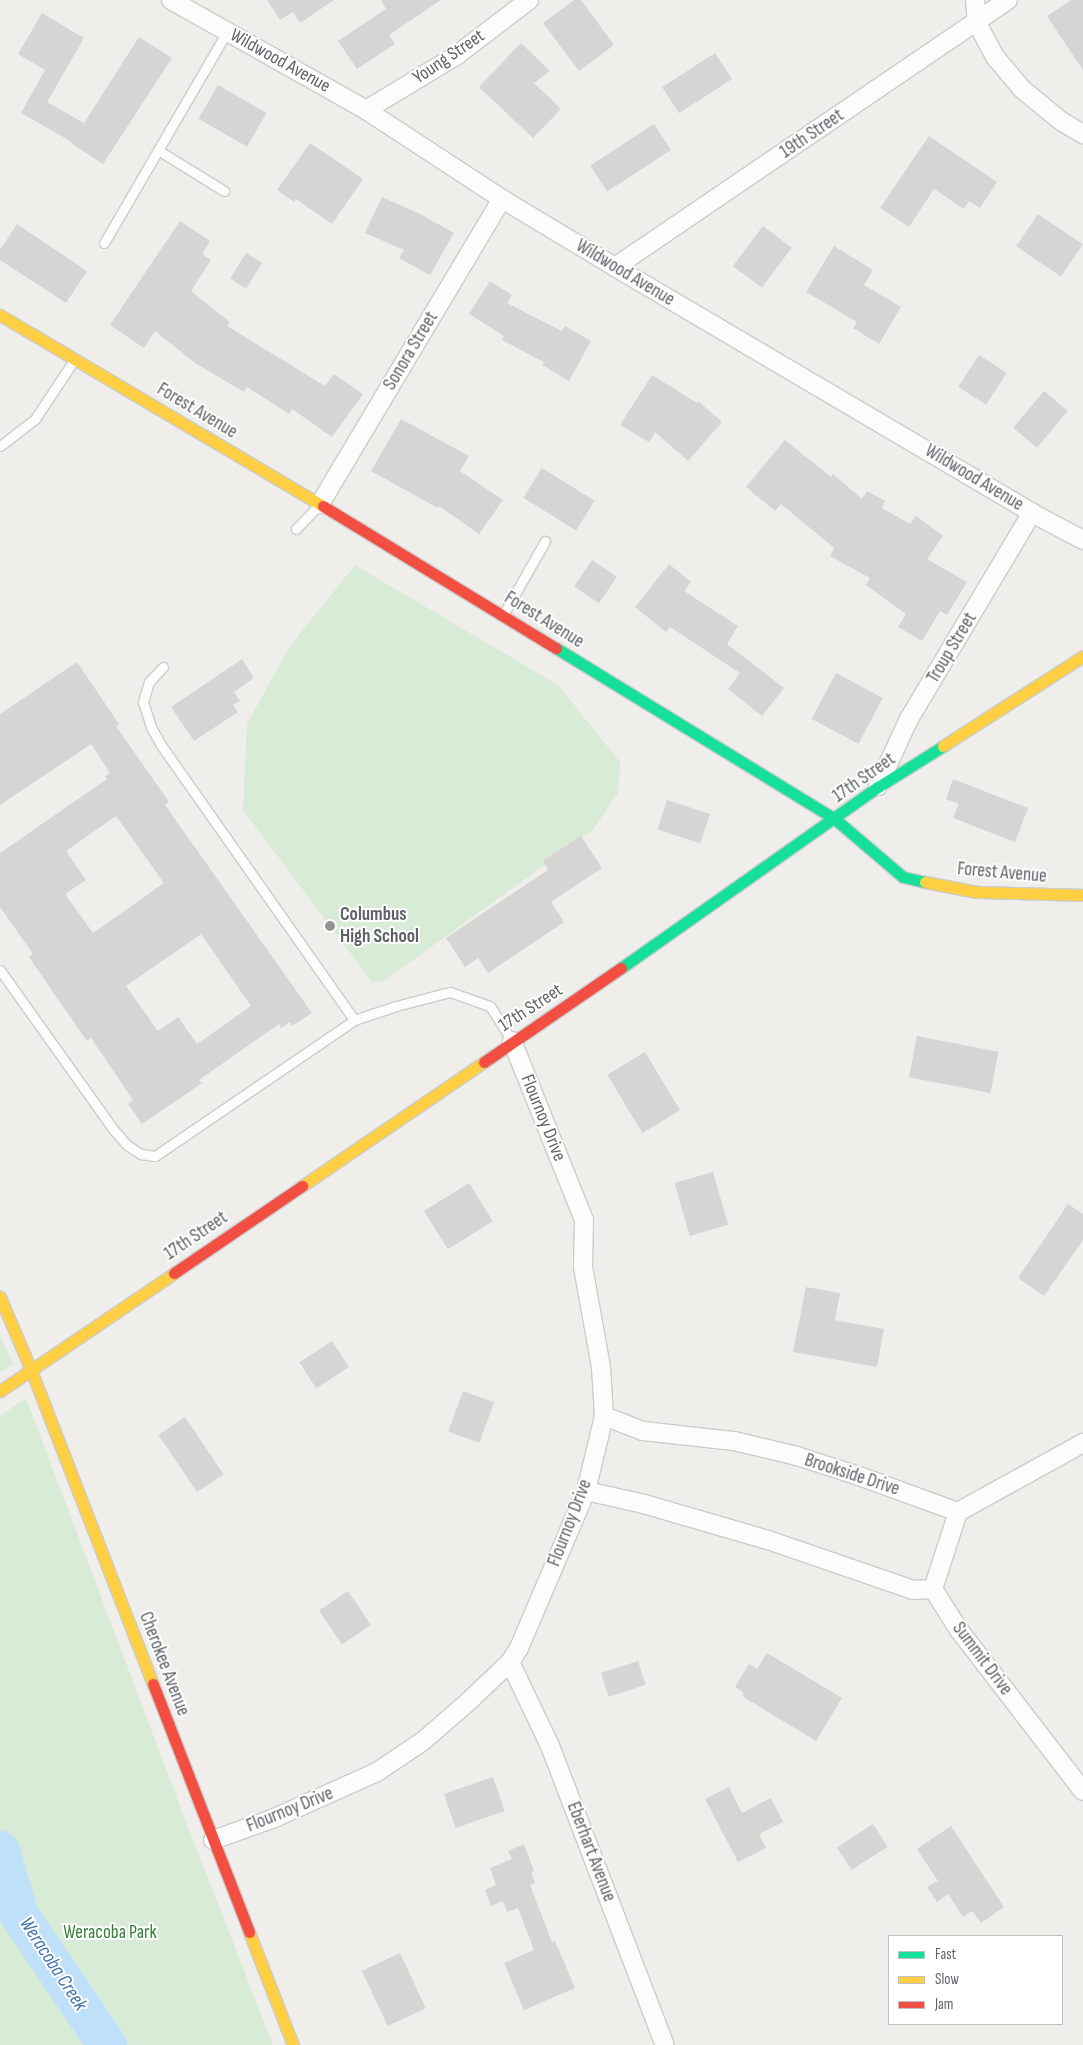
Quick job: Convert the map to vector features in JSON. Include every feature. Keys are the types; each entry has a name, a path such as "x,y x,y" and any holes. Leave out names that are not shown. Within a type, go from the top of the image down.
{"street":[{"name":"Wildwood Avenue","path":"171,0 366,110 502,198 615,267 1032,512 1083,540"},
{"name":"Young Street","path":"366,110 457,55 529,0"},
{"path":"975,0 977,23 996,58 1022,89 1061,121 1083,134"},
{"name":"19th Street","path":"615,267 977,23 1008,0"},
{"name":"Sonora Street","path":"320,504 502,198"},
{"name":"Forest Avenue","path":"0,315 320,504 835,819 904,877 977,892 1083,895"},
{"name":"Troup Street","path":"878,787 909,719 1032,512"},
{"name":"17th Street","path":"0,1392 512,1041 570,1004 878,787 1083,656"},
{"name":"Flournoy Drive","path":"213,1840 272,1819 378,1772 423,1741 510,1662 519,1648 586,1491 604,1416 601,1366 583,1267 584,1220 512,1041"},
{"name":"Cherokee Avenue","path":"0,1297 31,1370 293,2045"},
{"name":"Brookside Drive","path":"604,1416 643,1431 734,1442 797,1456 958,1512"},
{"path":"586,1491 644,1504 768,1540 913,1590 933,1589 958,1512 1083,1443"},
{"name":"Summit Drive","path":"933,1589 959,1630 1083,1791"},
{"name":"Eberhart Avenue","path":"510,1662 550,1746 665,2045"}],"lane":[{"path":"104,243 227,32"},
{"path":"158,150 224,192"},
{"path":"0,446 35,418 74,359"},
{"path":"296,529 320,504"},
{"path":"503,615 545,541"},
{"path":"163,667 148,682 143,702 151,727 161,745 354,1020"},
{"path":"0,970 113,1129 127,1144 141,1154 155,1156 168,1150 354,1020 450,992 490,1006 512,1041"}],"green space":[{"path":"355,565 558,685 620,762 618,793 593,830 384,981 373,983 243,810 247,724 290,646"},
{"path":"0,1335 13,1364 0,1373"},
{"name":"Weracoba Park","path":"26,1398 183,1814 273,2045 0,2045 0,1416"}],"building":[{"path":"267,0 334,0 300,23 293,12 280,20"},
{"path":"381,0 441,0 389,35 395,44 357,69 338,41 386,9"},
{"path":"574,0 581,0 614,45 579,71 543,23"},
{"path":"1071,0 1083,0 1083,70 1047,16"},
{"path":"42,13 84,38 47,102 84,123 139,37 172,58 103,164 72,142 21,113 45,70 18,54"},
{"path":"521,43 550,71 534,83 561,109 533,138 479,87"},
{"path":"715,53 732,79 679,113 662,87"},
{"path":"218,85 266,113 247,147 198,119"},
{"path":"654,124 671,150 607,191 590,165"},
{"path":"929,136 997,182 980,208 969,201 964,209 934,189 909,227 880,208"},
{"path":"310,143 363,179 332,224 296,199 294,202 277,190"},
{"path":"382,197 420,214 454,233 430,275 399,258 404,250 365,233"},
{"path":"1038,214 1083,244 1061,277 1016,246"},
{"path":"180,221 210,241 202,254 211,260 191,291 230,322 227,326 325,386 334,374 363,394 332,437 292,409 289,414 247,387 244,392 195,363 155,331 144,348 110,325"},
{"path":"17,224 87,271 66,303 0,260 0,250"},
{"path":"763,226 792,248 762,288 733,266"},
{"path":"834,246 873,270 864,285 901,307 879,344 853,328 857,322 806,292"},
{"path":"246,253 262,263 246,289 230,278"},
{"path":"490,281 512,295 507,303 562,331 565,326 591,341 569,381 542,365 544,362 502,340 504,336 469,314"},
{"path":"979,355 1007,373 986,405 958,387"},
{"path":"652,375 697,403 698,401 722,422 688,461 655,432 649,442 620,425"},
{"path":"1044,391 1068,411 1037,448 1013,428"},
{"path":"401,419 469,456 460,471 503,500 479,534 439,506 438,508 371,471"},
{"path":"785,440 831,477 833,474 862,499 867,491 885,501 882,508 910,524 916,516 943,536 927,559 967,582 947,615 940,611 922,641 898,627 906,614 866,585 870,578 830,556 834,548 781,504 775,511 746,487"},
{"path":"542,468 595,501 576,531 523,498"},
{"path":"592,560 617,577 599,603 574,587"},
{"path":"669,564 691,582 684,591 738,626 727,644 784,688 762,716 728,689 740,673 670,627 666,632 635,607"},
{"path":"242,659 254,678 234,692 240,701 233,705 238,712 194,741 171,707"},
{"path":"77,662 119,724 116,726 169,802 165,805 312,1013 292,1026 290,1022 281,1028 279,1024 199,1080 202,1083 142,1124 128,1104 133,1100 91,1038 87,1041 57,998 29,957 33,954 0,907 0,853 107,779 105,776 110,773 91,744 0,805 0,714","holes":["116,816 164,883 93,933 65,894 86,880 66,851","201,934 251,1006 197,1044 178,1017 158,1031 126,986"]},
{"path":"836,673 883,698 858,744 812,719"},
{"path":"953,779 1028,808 1015,842 953,818 959,804 946,799"},
{"path":"667,800 710,814 700,843 657,829"},
{"path":"581,836 602,868 551,902 564,922 488,973 478,958 465,967 446,938 548,870 543,861"},
{"path":"917,1036 998,1052 990,1093 909,1077"},
{"path":"645,1052 680,1110 642,1133 607,1075"},
{"path":"713,1172 728,1225 690,1236 675,1183"},
{"path":"469,1183 493,1221 448,1249 424,1211"},
{"path":"1068,1204 1083,1214 1083,1240 1044,1296 1018,1278"},
{"path":"806,1287 840,1293 835,1320 884,1329 877,1367 793,1352"},
{"path":"332,1341 349,1367 316,1388 299,1362"},
{"path":"463,1391 494,1402 479,1443 448,1431"},
{"path":"185,1417 224,1474 197,1492 158,1435"},
{"path":"348,1591 371,1625 342,1645 319,1611"},
{"path":"767,1653 842,1698 816,1741 742,1696 744,1693 735,1687 749,1664 757,1669"},
{"path":"638,1661 646,1685 609,1697 601,1673"},
{"path":"493,1777 505,1811 456,1828 444,1794"},
{"path":"729,1787 742,1813 771,1798 783,1822 759,1834 766,1848 738,1862 705,1799"},
{"path":"873,1824 888,1847 852,1870 837,1847"},
{"path":"951,1826 1004,1907 981,1923 972,1911 963,1917 948,1894 937,1902 927,1887 938,1881 917,1849"},
{"path":"524,1844 534,1871 531,1872 535,1883 530,1885 552,1942 555,1941 575,1988 524,2010 504,1963 534,1950 518,1908 507,1912 503,1901 491,1906 485,1890 496,1885 490,1868 512,1859 508,1851"},
{"path":"400,1953 426,2008 388,2026 362,1971"}],"waterway":[{"name":"Weracoba Creek","path":"0,1850 19,1915 107,2045"}],"traffic: fast":[{"path":"556,648 835,819 903,877 925,882"},
{"path":"621,968 878,787 943,746"}],"traffic: slow":[{"path":"0,315 323,506"},
{"path":"943,746 1083,656"},
{"path":"925,882 977,892 1083,895"},
{"path":"302,1186 484,1062"},
{"path":"0,1391 174,1273"},
{"path":"0,1297 31,1370 153,1684"},
{"path":"249,1932 293,2045"}],"traffic: jam":[{"path":"323,506 556,648"},
{"path":"484,1062 621,968"},
{"path":"174,1273 302,1186"},
{"path":"153,1684 249,1932"}],"place":[{"name":"Columbus High School","path":"330,926"}]}
